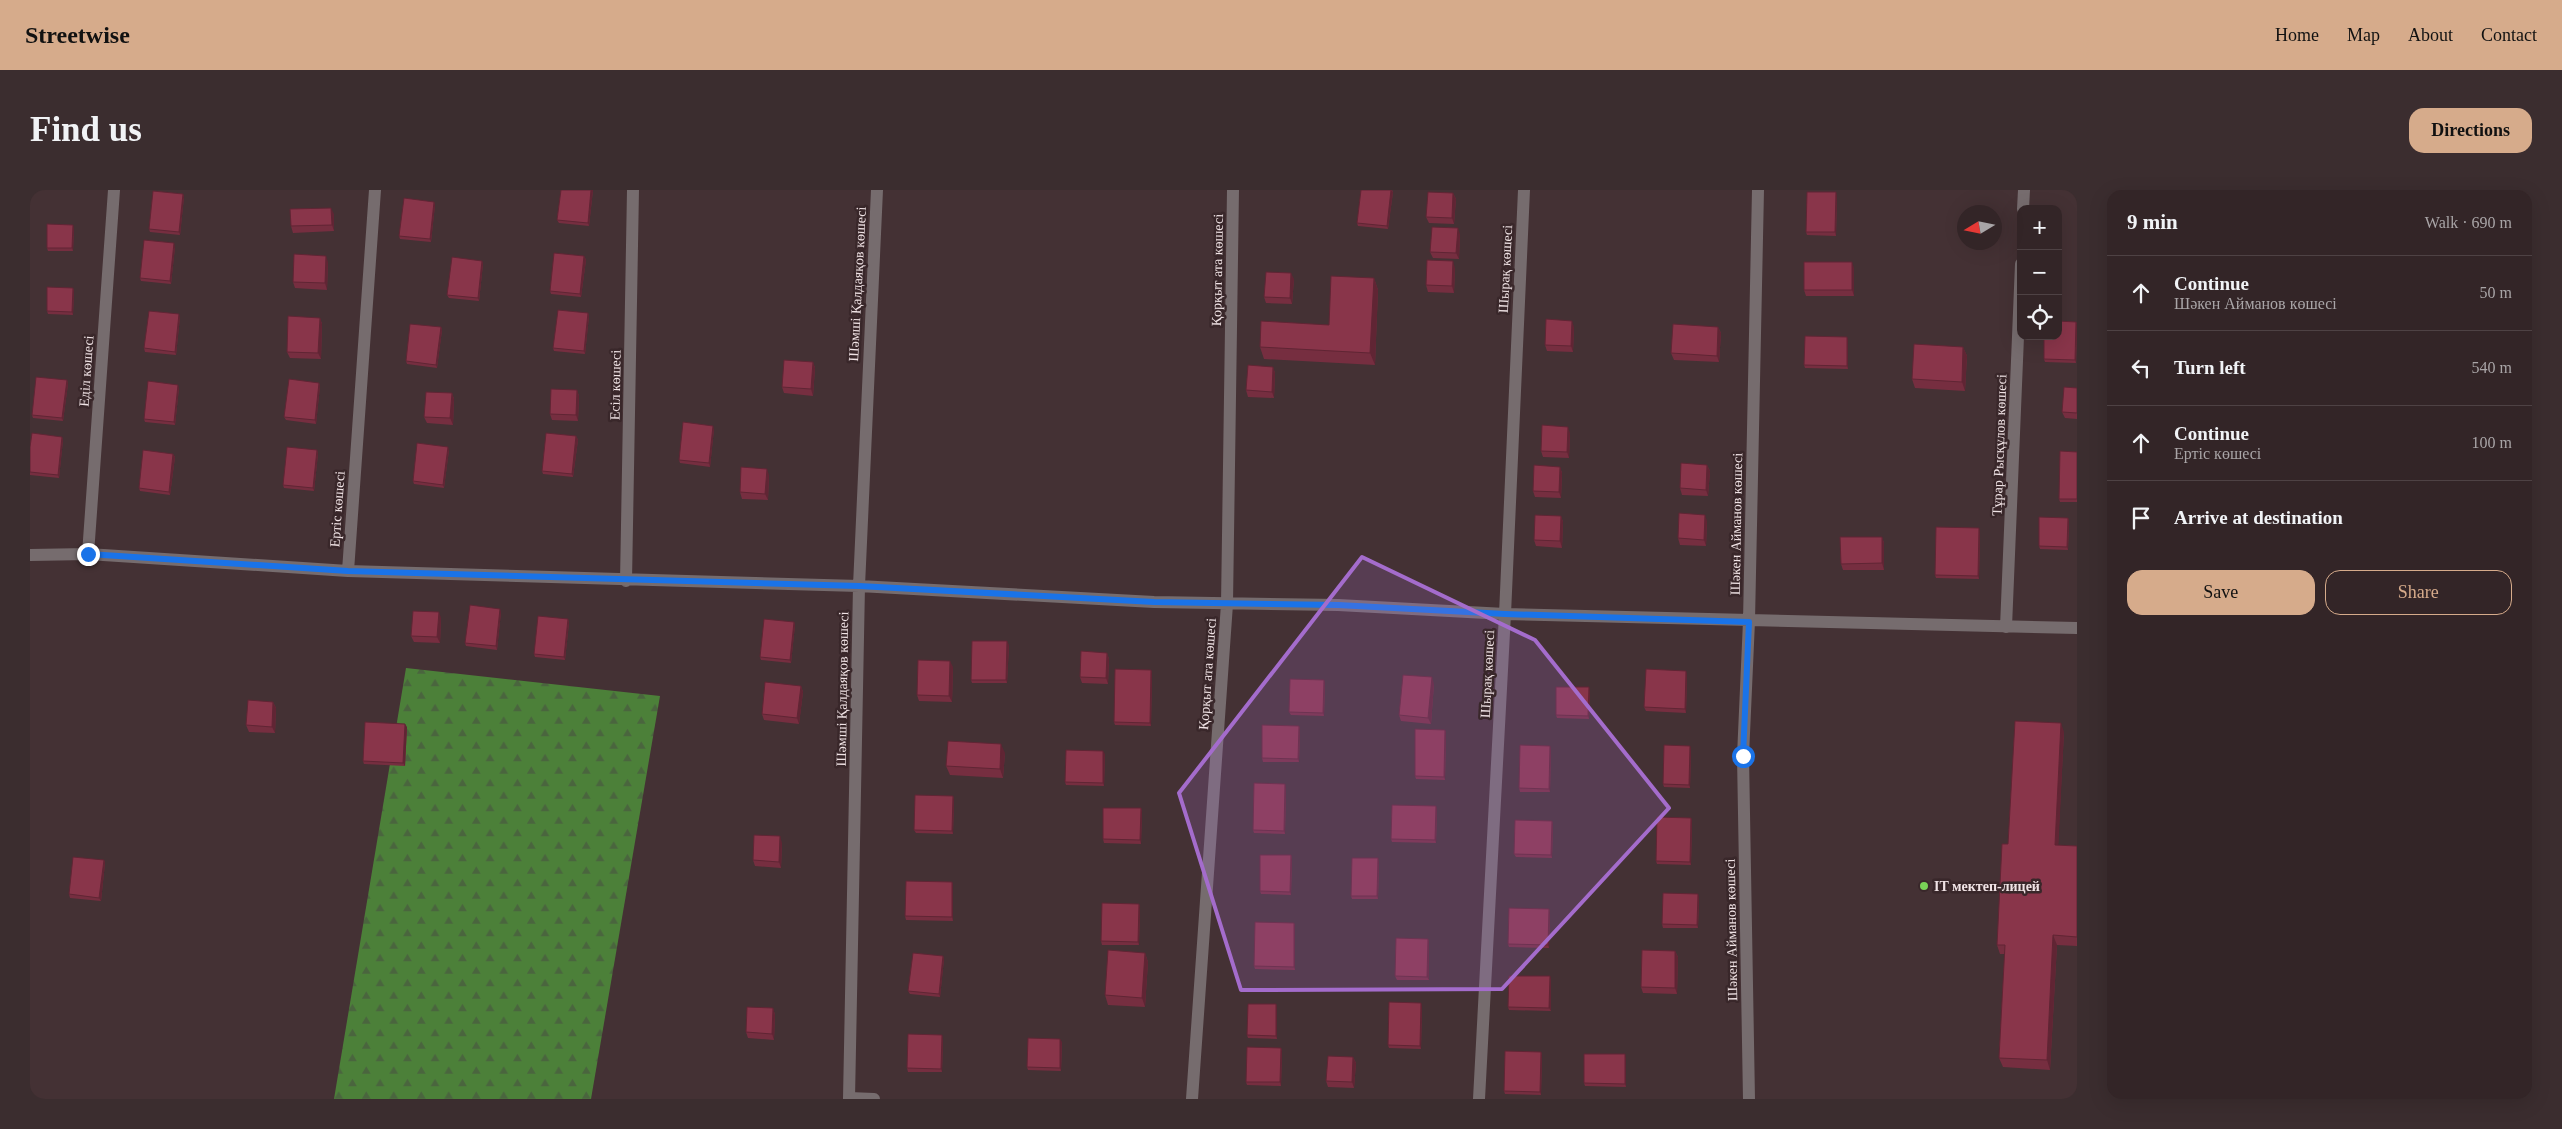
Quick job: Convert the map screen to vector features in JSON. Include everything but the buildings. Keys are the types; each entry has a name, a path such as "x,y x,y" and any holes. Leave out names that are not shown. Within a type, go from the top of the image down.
{"street":[{"name":"Еділ көшесі","path":"88,554 114,190"},
{"name":"Ертіс көшесі","path":"348,571 375,190"},
{"name":"Есіл көшесі","path":"626,581 633,190"},
{"name":"Шәмші Қалдаяқов көшесі","path":"849,1098 859,586 876,190"},
{"name":"Қорқыт ата көшесі","path":"1192,1099 1227,604 1234,190"},
{"name":"Шырақ көшесі","path":"1479,1099 1505,614 1524,190"},
{"name":"Шәкен Айманов көшесі","path":"1749,1099 1743,756 1749,622 1758,190"},
{"path":"2023,205 2024,190"},
{"name":"Тұрар Рысқұлов көшесі","path":"2006,627 2020,295"},
{"path":"30,554 88,554 348,571 626,581 859,586 1154,602 1338,605 1505,614 1749,622 2077,628"},
{"path":"849,1098 874,1099"}],"highlighted area":[{"path":"1362,557 1535,640 1669,808 1502,989 1241,990 1179,793"}],"green space":[{"path":"406,668 660,696 591,1099 334,1099"}],"place":[{"name":"IT мектеп-лицей","path":"1924,886"}],"route":[{"path":"88,554 348,571 626,581 859,586 1154,602 1338,605 1505,614 1749,622 1743,756"}]}
